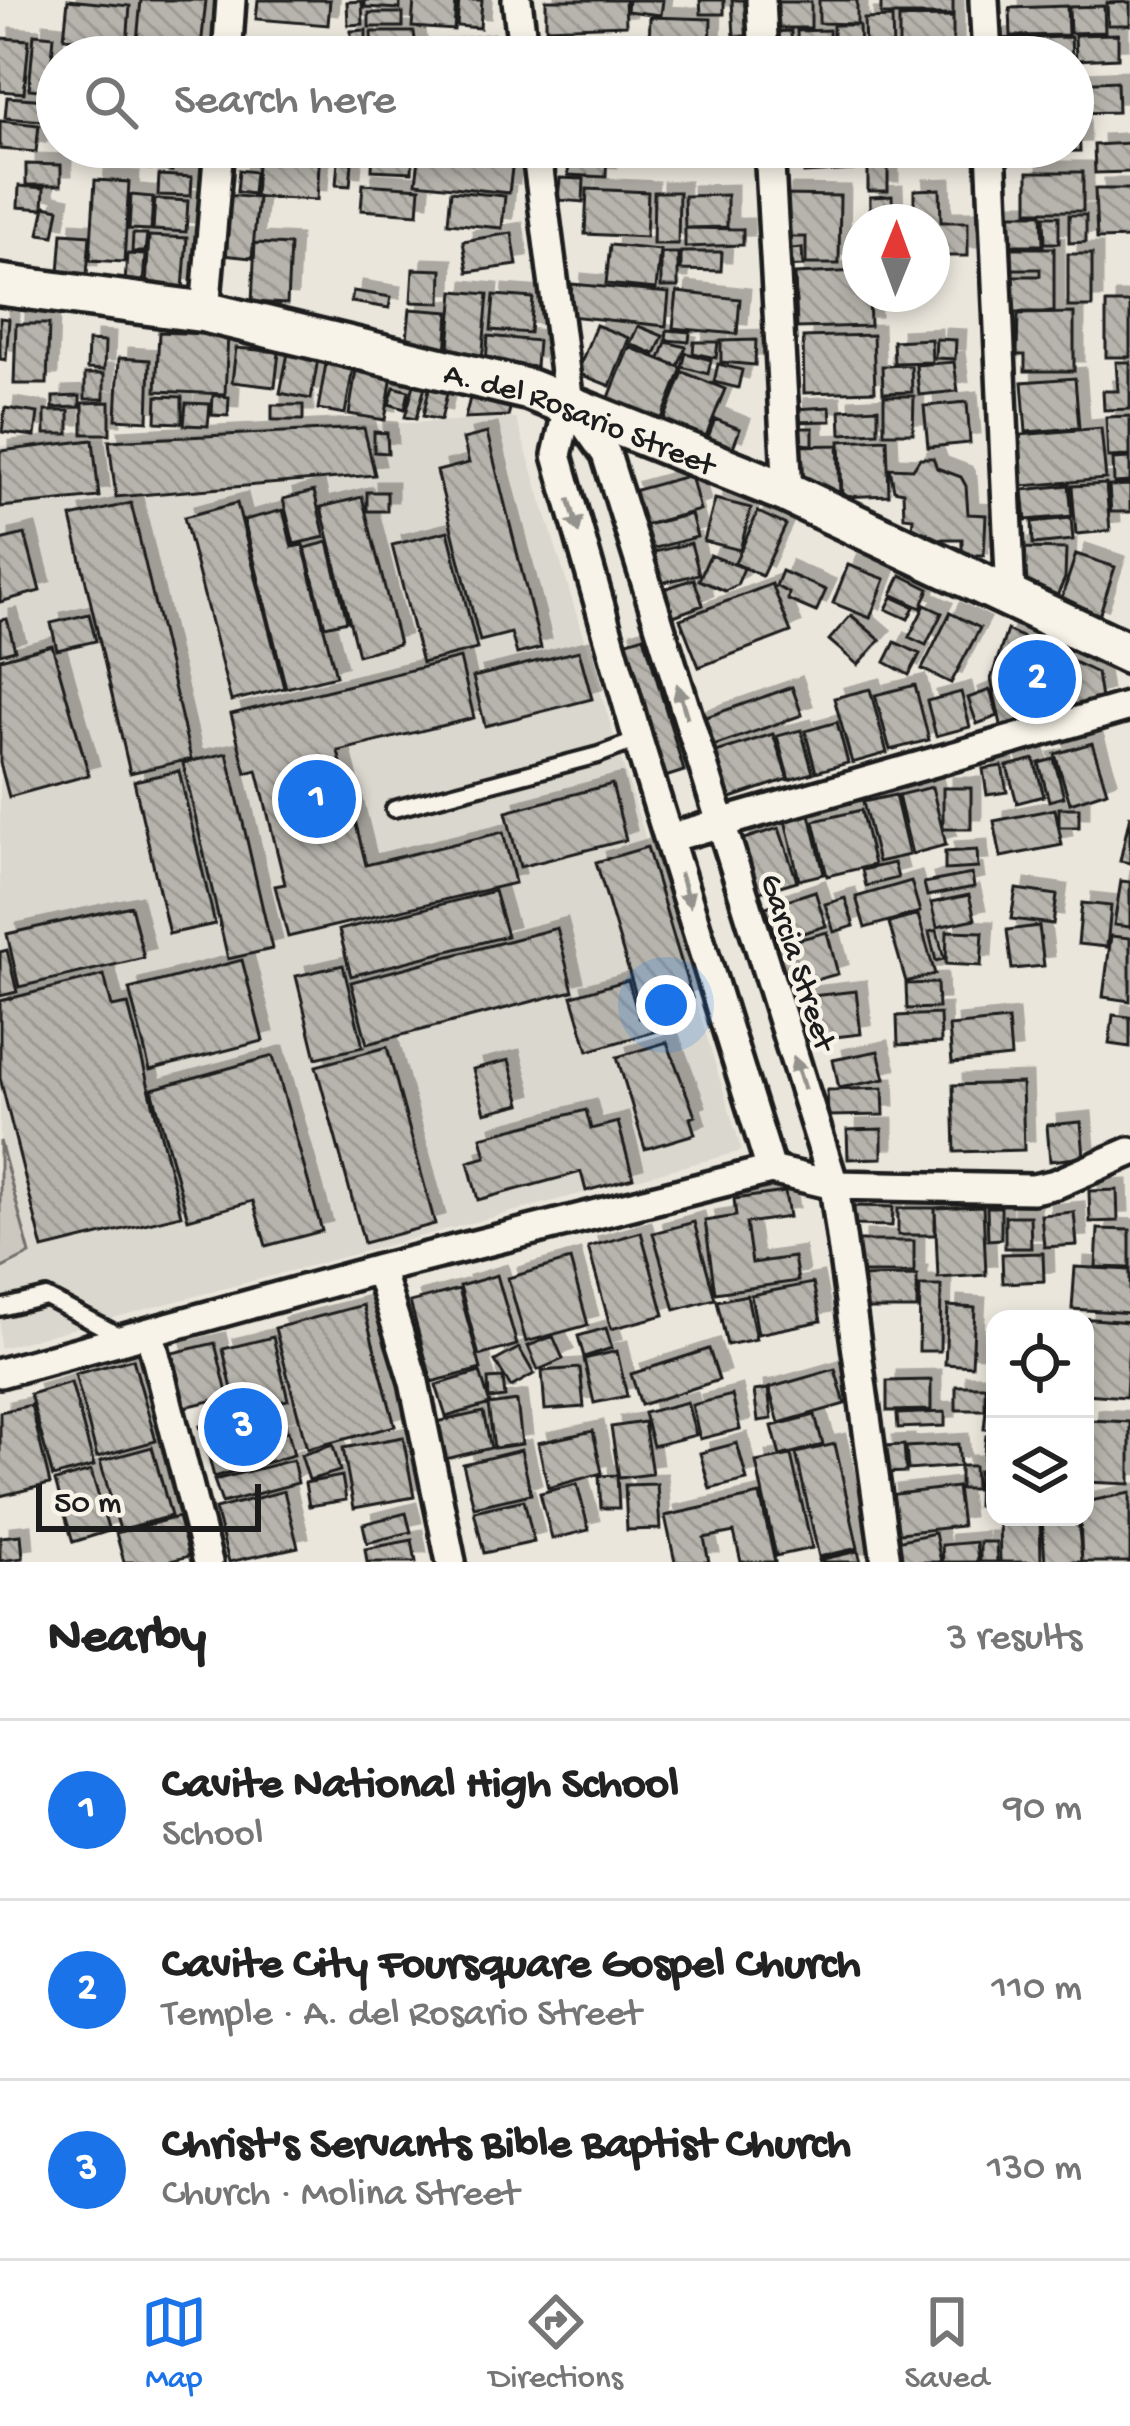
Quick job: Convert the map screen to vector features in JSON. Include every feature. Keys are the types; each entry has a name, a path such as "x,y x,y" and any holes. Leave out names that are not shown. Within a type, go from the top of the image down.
{"street":[{"path":"228,36 231,0"},
{"path":"517,0 521,36"},
{"path":"761,0 763,36"},
{"path":"984,0 986,36"},
{"path":"205,312 217,168"},
{"name":"Garcia Street","path":"539,168 569,403 556,455 638,740 772,1170"},
{"path":"770,168 788,493"},
{"path":"992,168 1011,598"},
{"name":"A. del Rosario Street","path":"0,285 205,312 489,379 569,403 788,493 1130,654"},
{"name":"Garcia Street","path":"569,403 606,454 834,1185 886,1562"},
{"path":"669,838 1130,706"},
{"path":"0,1373 379,1269 772,1170 834,1185 1033,1189 1130,1152"},
{"path":"379,1269 414,1382 451,1562"},
{"path":"139,1337 208,1562"}],"lane":[{"path":"394,809 638,740"},
{"path":"0,1308 46,1297 139,1337"}],"shaded area":[{"path":"516,418 742,1151 0,1348 0,446"},
{"path":"0,1141 30,1254 0,1269"}],"building":[{"path":"68,0 130,6 128,36 64,36"},
{"path":"141,0 206,0 202,36 137,36"},
{"path":"258,0 330,0 328,25 256,19"},
{"path":"365,0 400,0 400,9 365,7"},
{"path":"414,0 456,0 454,30 412,27"},
{"path":"459,0 482,0 480,28 457,26"},
{"path":"546,0 625,0 626,25 546,28"},
{"path":"628,0 663,0 661,15 627,11"},
{"path":"700,0 724,0 724,14 701,14"},
{"path":"732,0 751,0 753,36 734,36"},
{"path":"819,0 857,0 857,24 819,23"},
{"path":"881,0 953,0 953,15 881,15"},
{"path":"362,1 363,24 348,25 347,2"},
{"path":"768,2 811,2 811,28 768,28"},
{"path":"1130,2 1130,25 1108,25 1107,3"},
{"path":"1067,6 1068,35 1011,36 1010,8"},
{"path":"1104,6 1105,32 1070,33 1069,7"},
{"path":"369,13 403,13 403,27 369,27"},
{"path":"650,17 711,19 710,36 649,36"},
{"path":"953,17 953,36 899,36 899,18"},
{"path":"892,18 893,36 865,36 864,19"},
{"path":"833,25 859,25 859,36 833,36"},
{"path":"829,30 829,36 797,36 797,31"},
{"path":"371,32 414,32 415,36 371,36"},
{"path":"34,34 54,36 36,36 36,90 29,89"},
{"path":"1118,34 1118,58 1094,59 1094,36 1075,35"},
{"path":"0,38 29,40 24,93 0,91"},
{"path":"1117,81 1118,112 1094,113 1094,82"},
{"path":"7,97 36,99 36,120 5,118"},
{"path":"0,121 36,125 36,152 0,149"},
{"path":"1130,143 1130,172 1095,173 1094,145"},
{"path":"26,164 61,168 61,185 26,185"},
{"path":"257,168 319,168 317,200 255,197"},
{"path":"337,168 352,168 350,186 336,185"},
{"path":"372,168 412,168 412,172"},
{"path":"418,168 512,168 509,193 416,183"},
{"path":"568,168 606,168 606,177 568,175"},
{"path":"804,168 853,168 853,170 804,173"},
{"path":"868,168 888,168 888,191 868,191"},
{"path":"239,170 255,172 253,194 237,192"},
{"path":"1028,172 1083,172 1083,211 1028,211"},
{"path":"159,175 192,177 191,196 158,195"},
{"path":"560,178 584,179 583,202 558,200"},
{"path":"95,180 129,182 124,262 90,260"},
{"path":"363,184 420,188 418,214 361,210"},
{"path":"19,186 44,188 43,209 18,207"},
{"path":"587,189 648,192 646,237 585,234"},
{"path":"940,189 940,204 914,204 914,190"},
{"path":"1095,189 1130,189 1130,238 1097,239"},
{"path":"451,191 505,196 502,228 448,223"},
{"path":"654,192 679,192 678,244 653,244"},
{"path":"131,195 153,197 151,230 129,229"},
{"path":"227,195 258,198 252,258 222,255"},
{"path":"727,195 727,227 685,228 684,196"},
{"path":"782,195 840,196 839,264 806,264 806,237 781,237"},
{"path":"892,196 892,204 870,204 870,197"},
{"path":"155,199 188,201 186,232 153,230"},
{"path":"45,206 59,209 54,236 39,234"},
{"path":"1000,214 1042,214 1043,245 1000,245"},
{"path":"1069,215 1086,215 1086,242 1069,243"},
{"path":"1044,216 1059,216 1059,243 1045,243"},
{"path":"950,222 968,222 968,256 950,256"},
{"path":"685,228 743,229 743,245 685,247"},
{"path":"62,233 90,235 87,275 59,273"},
{"path":"512,233 517,265 468,272 463,241"},
{"path":"133,234 147,234 145,252 132,252"},
{"path":"149,236 187,238 183,289 146,287"},
{"path":"255,243 290,245 287,304 252,302"},
{"path":"610,245 660,250 656,289 606,284"},
{"path":"802,248 803,266 781,267 780,250"},
{"path":"1000,248 1054,248 1054,312 1005,312 1005,276 1040,276 1040,269 1000,269"},
{"path":"681,252 722,252 721,271 681,270"},
{"path":"661,253 678,253 678,287 661,287"},
{"path":"127,254 145,255 143,285 125,283"},
{"path":"1068,254 1092,254 1092,307 1068,307"},
{"path":"413,269 442,270 441,303 411,302"},
{"path":"842,272 842,312 870,312 870,326 797,328 795,274"},
{"path":"572,284 669,293 666,326 569,316"},
{"path":"353,291 391,297 389,308 351,302"},
{"path":"454,291 488,294 482,361 448,358"},
{"path":"677,292 740,299 737,334 673,328"},
{"path":"494,295 533,298 530,333 491,330"},
{"path":"1106,303 1130,303 1130,357 1106,357"},
{"path":"410,309 449,312 446,352 406,348"},
{"path":"1074,313 1074,371 1025,371 1025,355 1017,355 1018,314"},
{"path":"0,318 9,319 6,360 0,359"},
{"path":"16,324 49,324 47,384 14,384"},
{"path":"596,325 629,338 610,386 577,373"},
{"path":"638,326 663,336 655,354 630,344"},
{"path":"667,330 690,332 689,342 666,340"},
{"path":"159,332 228,335 225,394 156,391"},
{"path":"873,335 875,391 804,393 803,337"},
{"path":"488,336 538,341 536,367 486,362"},
{"path":"931,339 932,362 894,363 893,341"},
{"path":"936,339 956,340 955,359 935,358"},
{"path":"756,340 755,365 721,362 721,341"},
{"path":"88,341 105,342 104,370 87,369"},
{"path":"666,342 686,347 678,366 660,359"},
{"path":"694,342 718,342 716,358 693,353"},
{"path":"629,347 682,368 661,421 608,400"},
{"path":"236,348 279,352 275,387 232,382"},
{"path":"288,353 318,359 311,399 280,393"},
{"path":"686,353 711,360 708,374 682,367"},
{"path":"119,358 150,360 148,421 116,419"},
{"path":"327,358 354,362 345,414 318,409"},
{"path":"954,362 958,391 919,395 916,365"},
{"path":"1116,362 1130,362 1130,409 1104,410 1103,391 1118,391"},
{"path":"357,363 393,368 385,420 349,414"},
{"path":"718,364 742,370 738,388 714,382"},
{"path":"911,365 912,392 883,393 882,366"},
{"path":"683,372 725,389 706,436 664,420"},
{"path":"85,374 104,374 104,399 85,399"},
{"path":"417,374 428,376 416,419 405,417"},
{"path":"432,376 450,380 441,420 423,416"},
{"path":"1075,378 1079,428 1026,432 1022,382"},
{"path":"473,386 514,396 508,416 465,418"},
{"path":"394,387 409,391 405,409 389,404"},
{"path":"213,395 229,397 228,416 212,415"},
{"path":"80,396 80,407 53,408 53,397"},
{"path":"157,396 182,397 182,423 156,422"},
{"path":"884,396 914,396 913,433 884,433"},
{"path":"110,402 110,434 83,434 83,403"},
{"path":"967,402 970,443 928,447 924,406"},
{"path":"186,403 210,404 208,426 184,425"},
{"path":"272,405 303,405 303,420 272,420"},
{"path":"830,407 831,421 795,422 794,409"},
{"path":"5,408 38,413 35,436 2,432"},
{"path":"878,408 878,432 841,434 840,410"},
{"path":"45,411 69,411 69,434 45,434"},
{"path":"1130,416 1130,456 1108,457 1106,417"},
{"path":"715,419 740,429 732,450 707,440"},
{"path":"364,428 375,475 116,497 109,441"},
{"path":"799,428 813,428 813,445 799,444"},
{"path":"1101,428 1106,479 1023,486 1019,435"},
{"path":"374,432 387,433 388,453 374,452"},
{"path":"487,433 541,648 517,654 511,633 480,641 437,471 469,463 463,439"},
{"path":"887,439 889,495 842,497 840,441"},
{"path":"93,440 99,497 0,507 0,451"},
{"path":"838,445 840,494 808,496 796,483 795,446"},
{"path":"920,458 933,458 937,468 961,477 968,514 986,515 984,555 977,555 978,562 962,561 962,539 926,539 927,533 916,534 912,529 913,518 904,517 903,492 894,490 890,468 913,469"},
{"path":"1130,458 1130,482 1114,483 1113,459"},
{"path":"691,475 700,510 638,527 629,492"},
{"path":"1106,484 1110,531 1076,534 1072,486"},
{"path":"1069,485 1072,516 1026,520 1023,490"},
{"path":"1130,485 1130,512 1111,512 1109,486"},
{"path":"314,491 325,537 294,544 283,499"},
{"path":"367,492 387,492 387,511 367,511"},
{"path":"362,497 399,644 358,655 321,507"},
{"path":"715,499 751,508 740,550 704,541"},
{"path":"131,503 191,759 130,773 71,517"},
{"path":"237,503 284,688 231,701 184,517"},
{"path":"283,510 292,547 303,545 336,676 286,688 244,520"},
{"path":"758,512 786,525 762,576 735,563"},
{"path":"691,514 697,537 644,551 638,527"},
{"path":"1071,518 1073,540 1033,544 1032,522"},
{"path":"448,531 477,649 422,663 392,545"},
{"path":"25,534 40,591 0,602 0,540"},
{"path":"328,542 347,621 325,626 305,548"},
{"path":"691,543 699,574 653,585 646,554"},
{"path":"1019,548 1066,549 1065,578 1056,598 1018,597"},
{"path":"1076,554 1115,567 1098,619 1059,606"},
{"path":"710,555 744,568 737,585 725,591 699,580"},
{"path":"848,565 885,579 870,618 833,603"},
{"path":"782,571 826,590 816,612 788,600 789,593 776,586"},
{"path":"901,575 929,589 921,608 892,594"},
{"path":"694,579 703,605 671,617 661,590"},
{"path":"772,584 791,632 699,667 680,619"},
{"path":"892,597 914,607 908,619 886,609"},
{"path":"925,605 942,613 926,645 909,637"},
{"path":"950,613 980,628 951,683 922,669"},
{"path":"89,614 96,641 57,650 51,623"},
{"path":"851,615 880,640 858,665 829,640"},
{"path":"7,619 15,650 0,654 0,620"},
{"path":"1007,630 1097,673 1101,699 1002,729 991,679"},
{"path":"644,636 684,771 662,778 621,643"},
{"path":"895,642 920,654 909,675 885,662"},
{"path":"52,645 89,775 9,797 0,763 0,659"},
{"path":"579,651 592,699 485,726 473,677"},
{"path":"460,658 474,718 338,751 366,865 503,832 515,883 288,937 275,886 285,884 257,770 246,773 231,714"},
{"path":"915,685 929,740 890,750 875,695"},
{"path":"792,687 802,715 705,749 695,721"},
{"path":"870,689 887,753 852,763 834,698"},
{"path":"990,690 998,716 977,724 968,698"},
{"path":"961,692 970,727 936,736 927,701"},
{"path":"837,722 848,763 816,772 805,731"},
{"path":"801,730 813,773 789,780 777,736"},
{"path":"773,734 788,779 722,801 707,755"},
{"path":"1092,743 1107,791 1070,803 1055,754"},
{"path":"227,753 272,949 228,959 183,763"},
{"path":"1034,759 1044,796 1017,803 1007,766"},
{"path":"1054,759 1064,797 1049,801 1039,763"},
{"path":"1002,766 1007,792 987,795 983,769"},
{"path":"179,771 215,924 169,934 134,781"},
{"path":"612,784 626,840 520,867 506,812"},
{"path":"932,787 946,845 912,854 898,795"},
{"path":"943,788 971,788 971,829 943,829"},
{"path":"895,795 909,855 878,862 863,802"},
{"path":"1059,808 1079,808 1079,827 1059,827"},
{"path":"1055,809 1062,845 1001,857 994,821"},
{"path":"861,810 874,865 827,876 814,821"},
{"path":"810,814 824,874 799,880 785,820"},
{"path":"1130,815 1130,863 1120,861"},
{"path":"779,828 797,881 757,893 740,840"},
{"path":"647,847 692,998 641,1012 596,862"},
{"path":"977,850 978,868 945,870 945,852"},
{"path":"894,863 898,878 866,886 862,870"},
{"path":"972,874 974,887 927,896 924,883"},
{"path":"911,881 920,912 865,928 856,897"},
{"path":"1121,881 1130,882 1130,927 1114,925"},
{"path":"1016,889 1057,895 1053,924 1011,919"},
{"path":"494,891 507,936 351,976 339,930"},
{"path":"815,891 826,926 777,941 766,907"},
{"path":"969,895 975,919 937,927 931,903"},
{"path":"845,898 854,926 834,932 825,904"},
{"path":"1082,903 1111,906 1107,947 1078,944"},
{"path":"131,906 144,958 19,987 7,934"},
{"path":"918,915 935,974 906,982 889,923"},
{"path":"1039,926 1044,966 1012,969 1007,930"},
{"path":"557,928 573,991 367,1044 351,982"},
{"path":"937,930 944,959 936,961 929,932"},
{"path":"947,931 983,932 981,966 946,964"},
{"path":"827,932 838,974 785,988 774,946"},
{"path":"1111,936 1130,938 1130,1001 1103,997"},
{"path":"7,950 17,992 0,996 0,952"},
{"path":"242,960 263,1041 150,1070 129,989"},
{"path":"343,965 363,1047 316,1058 296,976"},
{"path":"104,975 112,1007 128,1004 181,1215 43,1249 0,1078 0,1001"},
{"path":"628,980 639,1018 673,1008 677,1025 588,1051 572,996"},
{"path":"937,983 938,1008 907,1009 906,984"},
{"path":"856,991 861,1034 808,1040 803,997"},
{"path":"940,1014 941,1043 898,1045 897,1016"},
{"path":"1113,1015 1130,1017 1130,1047 1109,1044"},
{"path":"1008,1020 1011,1057 952,1063 949,1026"},
{"path":"667,1042 695,1116 690,1118 695,1134 645,1149 617,1057"},
{"path":"387,1047 435,1224 364,1243 316,1066"},
{"path":"878,1051 885,1079 839,1088 833,1060"},
{"path":"273,1056 322,1231 266,1246 253,1201 188,1219 152,1089"},
{"path":"509,1060 521,1104 485,1113 473,1069"},
{"path":"1022,1083 1024,1150 955,1152 953,1085"},
{"path":"883,1088 884,1115 828,1116 827,1090"},
{"path":"586,1110 591,1129 618,1122 633,1178 586,1191 581,1172 478,1200 468,1162 486,1157 481,1137"},
{"path":"1081,1122 1084,1157 1050,1161 1047,1125"},
{"path":"882,1129 882,1158 848,1159 847,1130"},
{"path":"1117,1190 1118,1221 1090,1222 1089,1191"},
{"path":"785,1192 789,1217 746,1223 752,1263 794,1257 798,1281 715,1293 705,1221 736,1216 734,1199"},
{"path":"854,1206 893,1207 892,1226 854,1225"},
{"path":"983,1206 986,1275 938,1278 935,1208"},
{"path":"987,1207 1001,1207 1001,1239 988,1240"},
{"path":"898,1208 935,1208 935,1235 898,1235"},
{"path":"1074,1212 1077,1245 1044,1247 1041,1215"},
{"path":"1005,1216 1030,1216 1031,1248 1005,1248"},
{"path":"694,1222 715,1299 675,1310 653,1233"},
{"path":"1098,1229 1130,1230 1130,1268 1096,1267"},
{"path":"641,1232 664,1315 611,1329 588,1247"},
{"path":"857,1241 914,1241 914,1273 857,1273"},
{"path":"1043,1253 1044,1281 1003,1283 1002,1254"},
{"path":"570,1260 588,1325 526,1342 508,1278"},
{"path":"1075,1267 1130,1270 1130,1313 1072,1309"},
{"path":"497,1275 517,1345 479,1356 460,1286"},
{"path":"917,1276 917,1309 857,1309 857,1277"},
{"path":"813,1283 821,1321 758,1334 751,1295"},
{"path":"920,1286 941,1286 940,1351 919,1351"},
{"path":"459,1289 481,1369 432,1382 410,1302"},
{"path":"747,1295 756,1339 727,1345 717,1301"},
{"path":"363,1305 395,1426 307,1449 275,1328"},
{"path":"948,1306 975,1308 972,1366 945,1364"},
{"path":"1094,1319 1130,1322 1126,1397 1094,1395"},
{"path":"606,1328 612,1348 584,1357 578,1336"},
{"path":"553,1336 563,1359 538,1370 528,1346"},
{"path":"273,1337 288,1400 237,1412 223,1349"},
{"path":"215,1343 228,1397 185,1407 172,1353"},
{"path":"519,1348 534,1374 511,1387 495,1361"},
{"path":"709,1349 719,1380 641,1405 631,1374"},
{"path":"617,1351 627,1396 594,1403 584,1359"},
{"path":"133,1359 156,1441 97,1457 75,1374"},
{"path":"580,1368 584,1407 545,1410 542,1371"},
{"path":"835,1369 845,1404 779,1423 769,1388"},
{"path":"480,1372 490,1404 446,1417 436,1385"},
{"path":"503,1378 505,1397 489,1399 488,1379"},
{"path":"931,1380 931,1410 887,1411 887,1381"},
{"path":"71,1382 94,1466 53,1477 30,1394"},
{"path":"956,1386 985,1386 985,1410 956,1410"},
{"path":"768,1389 772,1419 758,1421 754,1391"},
{"path":"732,1395 740,1429 700,1439 692,1405"},
{"path":"517,1401 522,1444 494,1448 488,1405"},
{"path":"687,1402 696,1435 653,1446 644,1413"},
{"path":"279,1404 286,1428 206,1448 200,1426"},
{"path":"31,1405 50,1484 0,1496 0,1412"},
{"path":"483,1412 491,1448 446,1459 437,1422"},
{"path":"945,1412 945,1426 898,1428 897,1414"},
{"path":"815,1415 823,1445 780,1456 772,1426"},
{"path":"1094,1420 1130,1422 1130,1484 1094,1482"},
{"path":"644,1422 652,1474 619,1478 611,1427"},
{"path":"288,1431 294,1455 214,1477 208,1453"},
{"path":"593,1431 602,1473 548,1488 538,1443"},
{"path":"403,1437 414,1497 354,1508 343,1448"},
{"path":"737,1443 747,1480 710,1489 700,1453"},
{"path":"835,1444 858,1548 819,1557 796,1453"},
{"path":"958,1444 960,1466 908,1470 906,1447"},
{"path":"333,1445 340,1471 309,1480 301,1455"},
{"path":"904,1445 906,1472 884,1473 883,1446"},
{"path":"152,1447 171,1516 120,1530 100,1461"},
{"path":"521,1450 531,1494 474,1507 463,1464"},
{"path":"791,1455 812,1548 776,1556 756,1462"},
{"path":"293,1460 298,1483 222,1503 214,1480"},
{"path":"960,1466 974,1466 975,1489 960,1489"},
{"path":"91,1471 109,1531 73,1542 55,1481"},
{"path":"978,1471 986,1471 986,1506 977,1506"},
{"path":"617,1475 619,1508 601,1508 599,1476"},
{"path":"342,1476 346,1500 309,1506 305,1483"},
{"path":"577,1484 589,1530 552,1539 540,1493"},
{"path":"657,1484 660,1529 627,1530 625,1485"},
{"path":"957,1487 962,1526 891,1534 887,1495"},
{"path":"284,1491 298,1547 229,1562 215,1509"},
{"path":"1130,1493 1130,1562 1082,1562 1080,1526 1094,1526 1094,1500"},
{"path":"760,1495 775,1562 741,1562 734,1532 704,1538 709,1562 675,1562 665,1516"},
{"path":"524,1500 534,1542 484,1553 474,1511"},
{"path":"406,1513 411,1532 367,1543 363,1524"},
{"path":"178,1517 189,1556 167,1562 124,1562 116,1533"},
{"path":"999,1526 1040,1526 1041,1562 1000,1562"},
{"path":"1043,1526 1079,1526 1082,1562 1045,1562"},
{"path":"935,1533 941,1562 897,1562 892,1542"},
{"path":"21,1535 23,1558 0,1561 0,1537"},
{"path":"412,1540 416,1562 367,1562 365,1549"},
{"path":"976,1542 978,1562 943,1562 942,1545"},
{"path":"980,1542 996,1542 997,1562 980,1562"},
{"path":"858,1551 861,1562 819,1562 819,1560"}],"place":[{"name":"Cavite City Foursquare Gospel Church","path":"1037,679"},
{"name":"Cavite National High School","path":"317,799"},
{"name":"Christ's Servants Bible Baptist Church","path":"243,1427"}]}
